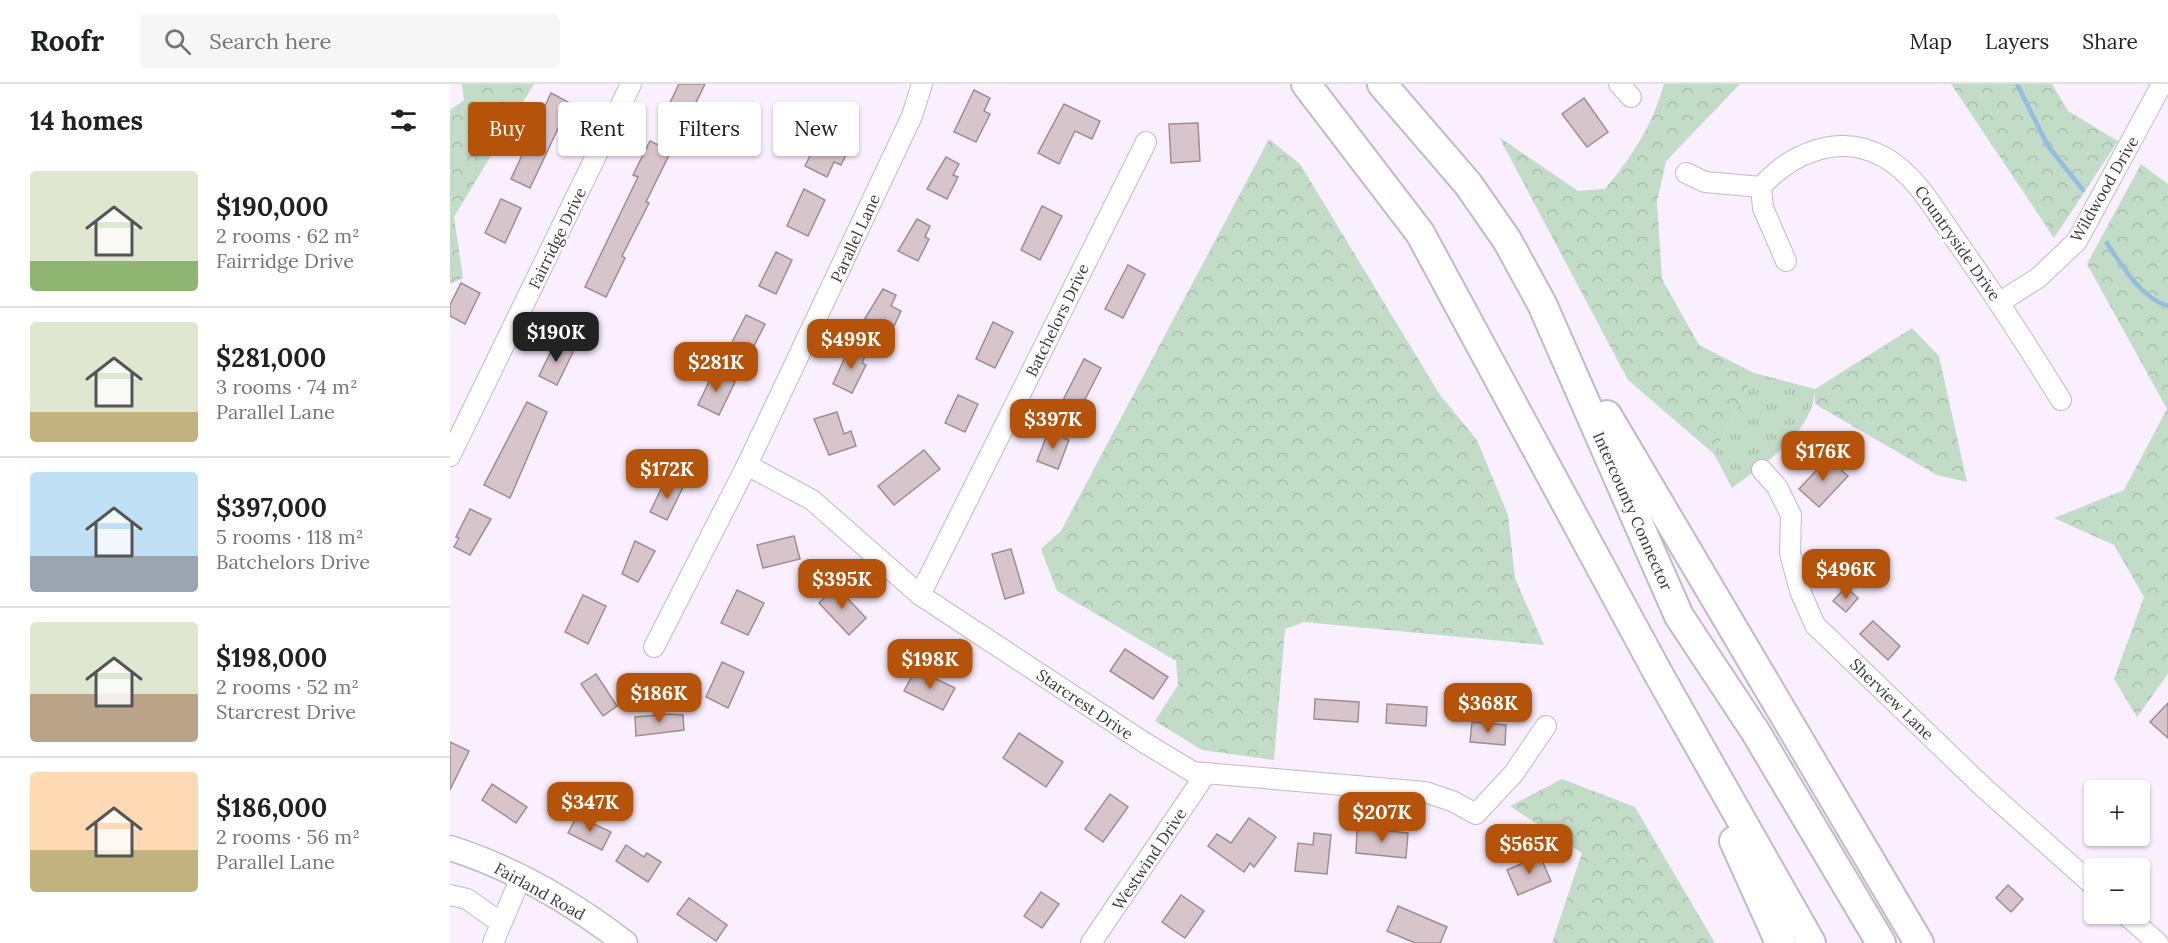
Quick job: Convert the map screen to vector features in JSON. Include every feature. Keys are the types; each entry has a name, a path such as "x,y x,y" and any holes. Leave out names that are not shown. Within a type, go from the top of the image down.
{"highway":[{"path":"1306,84 1420,233 1659,675 1811,943"},
{"name":"Intercounty Connector","path":"1382,84 1468,184 1507,240 1542,304 1679,616 1755,731 1881,943"},
{"path":"1542,304 1919,943"},
{"path":"1659,675 1780,943"}],"main road":[{"name":"Fairland Road","path":"450,848 522,877 604,927 625,943"}],"street":[{"name":"Fairridge Drive","path":"450,456 632,84"},
{"name":"Parallel Lane","path":"654,647 747,465 912,116 922,84"},
{"name":"Wildwood Drive","path":"2000,303 2038,278 2077,241 2162,84"},
{"name":"Batchelors Drive","path":"921,595 1146,142"},
{"name":"Countryside Drive","path":"1761,187 1775,171 1800,155 1832,146 1860,148 1883,156 1914,180 2000,303 2061,400"},
{"path":"1686,173 1706,182 1761,187 1763,208 1786,261"},
{"name":"Starcrest Drive","path":"747,465 812,500 921,595 1144,743 1193,772 1206,775 1425,792 1452,801 1476,814 1514,773 1546,726"},
{"name":"Sherview Lane","path":"1762,470 1777,487 1791,515 1790,553 1800,591 1815,625 1982,786 2084,877"},
{"name":"Westwind Drive","path":"1091,943 1206,775"},
{"path":"493,943 522,877"},
{"path":"450,895 467,899 501,923"},
{"path":"2136,924 2158,943"}],"green space":[{"path":"462,84 534,84 523,102 468,102 468,156 491,156 454,217 463,278 450,284 450,110 464,100"},
{"path":"1664,84 1740,84 1666,161 1657,202 1662,279 1699,345 1754,373 1714,454 1628,380 1499,137 1578,191 1605,189 1624,165 1648,126"},
{"path":"1951,84 2052,84 2068,111 2118,141 2054,238"},
{"path":"1269,139 1300,164 1440,395 1477,440 1508,515 1515,578 1544,645 1304,622 1285,629 1274,760 1202,750 1155,721 1178,685 1176,661 1057,591 1041,549 1061,531"},
{"path":"2141,164 2168,184 2168,674 2137,717 2114,679 2144,597 2114,545 2054,518 2124,490 2167,409 2087,264"},
{"path":"1912,328 1939,356 1967,482 1937,475 1815,404 1815,389"},
{"path":"1754,373 1815,389 1812,405 1806,419 1785,446 1732,488 1714,454"},
{"path":"1562,779 1635,807 1715,943 1552,943 1582,853 1510,806"}],"building":[{"path":"679,84 705,84 696,102 670,102"},
{"path":"974,90 990,98 984,111 990,114 976,142 954,132"},
{"path":"551,93 568,102 558,102 558,128 546,154 546,104"},
{"path":"1584,98 1608,132 1587,147 1562,114"},
{"path":"1064,104 1100,121 1092,139 1075,131 1059,164 1038,153"},
{"path":"1198,123 1200,161 1171,163 1169,124"},
{"path":"650,141 658,145 658,156 669,156 646,202 649,203 622,256 625,258 606,297 585,287 638,177 633,175 642,156 646,156 646,149"},
{"path":"522,156 545,156 530,188 511,179"},
{"path":"810,156 845,156 841,165 834,162 827,177 805,166"},
{"path":"946,157 959,164 953,175 958,177 947,199 927,189"},
{"path":"804,189 825,200 808,236 787,226"},
{"path":"501,199 521,208 505,243 485,233"},
{"path":"1042,206 1062,216 1040,260 1021,250"},
{"path":"917,219 930,226 925,237 929,239 918,261 898,251"},
{"path":"776,252 792,260 776,294 759,286"},
{"path":"1128,265 1145,274 1123,318 1105,309"},
{"path":"461,283 480,293 465,324 450,316 450,305"},
{"path":"883,289 896,295 891,306 901,311 894,326 888,323 884,330 864,320"},
{"path":"746,315 765,324 748,358 729,348"},
{"path":"993,322 1013,332 995,368 976,359"},
{"path":"556,341 574,350 557,385 539,376"},
{"path":"854,345 867,352 862,363 866,365 852,393 833,384 846,355 848,357"},
{"path":"1084,359 1101,368 1077,415 1060,406"},
{"path":"714,371 735,382 719,415 698,405"},
{"path":"958,395 978,404 965,432 945,423"},
{"path":"527,402 547,412 510,498 484,485"},
{"path":"837,412 844,434 851,431 856,446 829,455 814,419"},
{"path":"1048,432 1069,440 1058,469 1037,461"},
{"path":"924,450 940,469 894,505 878,486"},
{"path":"1828,458 1848,476 1819,507 1799,489"},
{"path":"666,479 683,487 667,520 650,512"},
{"path":"470,509 491,519 470,555 454,547 459,538 456,537"},
{"path":"794,536 800,559 763,568 757,545"},
{"path":"635,541 655,551 638,582 622,574"},
{"path":"1011,549 1024,593 1005,599 992,554"},
{"path":"836,586 866,618 849,635 819,603"},
{"path":"1846,587 1858,598 1846,612 1833,601"},
{"path":"737,590 764,603 748,635 721,623"},
{"path":"583,595 606,606 588,644 565,632"},
{"path":"1873,621 1900,646 1888,660 1860,634"},
{"path":"1125,649 1168,677 1153,699 1110,671"},
{"path":"722,662 744,672 728,708 706,697"},
{"path":"916,669 955,688 943,710 904,691"},
{"path":"596,674 617,706 603,716 581,684"},
{"path":"1315,699 1359,702 1358,722 1314,719"},
{"path":"2168,703 2168,738 2150,722"},
{"path":"1387,704 1427,707 1426,726 1386,723"},
{"path":"683,715 684,730 636,736 635,717"},
{"path":"1472,722 1506,725 1505,745 1470,742"},
{"path":"1019,733 1063,762 1046,787 1003,758"},
{"path":"450,742 469,751 450,790"},
{"path":"492,784 527,807 516,823 482,800"},
{"path":"1110,794 1128,807 1103,842 1085,829"},
{"path":"577,816 611,832 602,850 568,833"},
{"path":"1249,818 1276,837 1254,867 1250,863 1244,872 1208,846 1217,834 1231,843"},
{"path":"1357,828 1408,833 1406,858 1356,853"},
{"path":"1314,833 1331,835 1327,874 1295,871 1298,843 1313,845"},
{"path":"626,845 644,857 647,853 661,862 648,882 616,861"},
{"path":"1540,856 1551,881 1518,895 1507,870"},
{"path":"2008,885 2023,899 2011,912 1996,898"},
{"path":"1041,892 1059,904 1042,928 1024,916"},
{"path":"1181,895 1204,911 1185,938 1162,922"},
{"path":"689,898 727,925 716,941 677,914"},
{"path":"1398,906 1447,927 1440,943 1415,943 1387,931"}],"waterway":[{"path":"2017,84 2048,146 2083,190"},
{"path":"2107,243 2141,289 2158,302 2168,306"}]}
